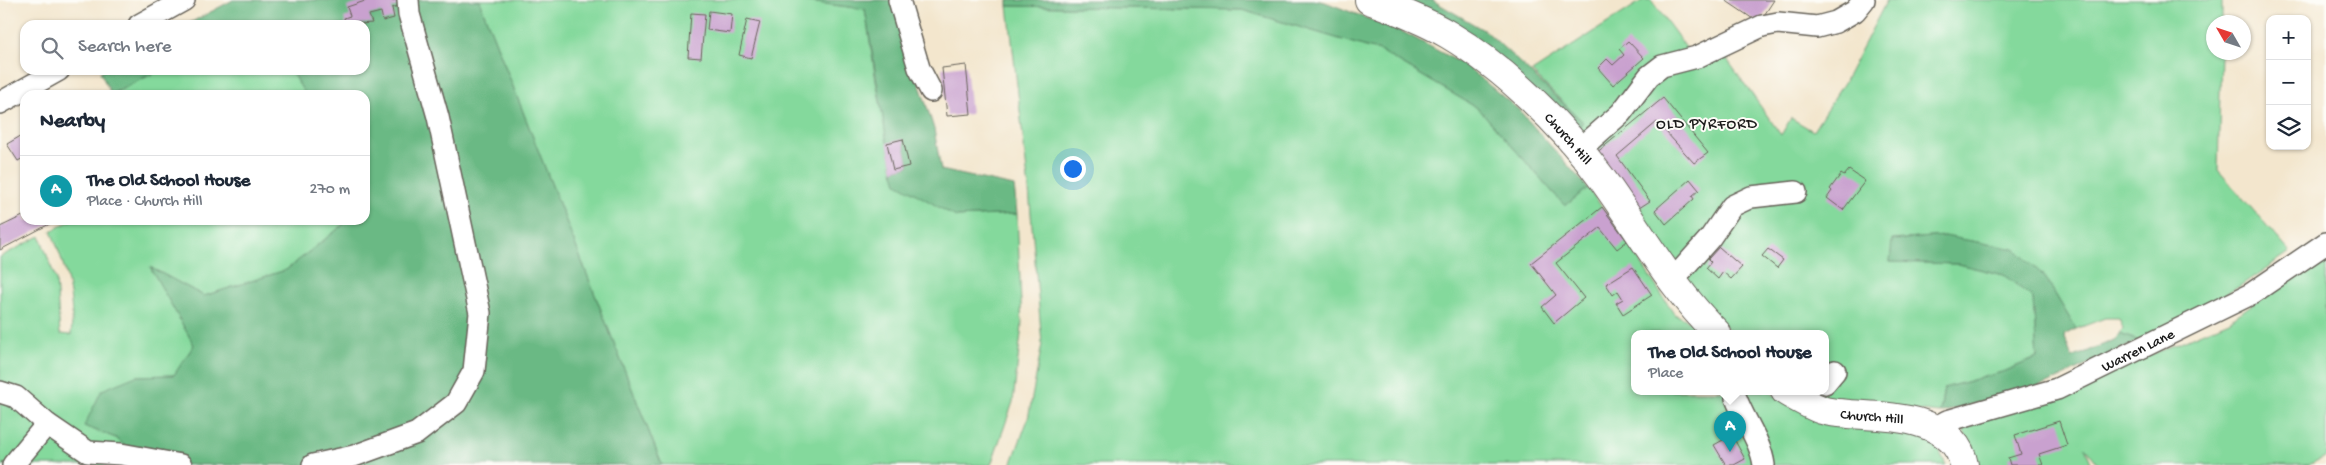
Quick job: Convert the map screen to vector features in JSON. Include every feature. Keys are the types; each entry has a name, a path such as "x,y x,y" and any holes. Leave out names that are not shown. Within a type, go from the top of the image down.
{"main road":[{"name":"Church Hill","path":"1369,0 1424,22 1479,55 1526,95 1579,150 1600,176 1672,281 1714,330"},
{"name":"Church Hill","path":"1817,395 1823,410 1894,418 1934,428"},
{"path":"1934,428 1957,446 1962,455 1964,465"}],"street":[{"path":"148,20 184,0"},
{"path":"314,465 354,456 417,433 456,403 474,372 480,313 438,117 409,14 408,0"},
{"path":"899,0 919,68 930,91"},
{"path":"1579,150 1621,112 1649,76 1662,66 1697,57 1762,26 1778,23 1817,27 1836,22 1854,11 1864,0"},
{"path":"23,90 50,75"},
{"path":"0,103 20,92"},
{"path":"1672,281 1719,227 1732,206 1752,198 1796,192"},
{"name":"Warren Lane","path":"1934,428 1948,421 2057,388 2251,294 2326,243"},
{"path":"0,392 16,397 47,424 88,452 121,454 181,465"},
{"path":"1736,398 1743,419 1760,448 1764,465"},
{"path":"13,465 47,424"}],"green space":[{"path":"233,0 479,0 662,465 121,465 125,446 116,438 84,426 102,390 136,376 174,375 194,345 150,267 204,296 286,270 343,225 370,225 370,90 303,90 293,75 370,75 370,20 195,20"},
{"path":"479,0 793,0 865,9 893,170 956,217 1017,214 1022,325 1013,402 991,465 662,465"},
{"path":"793,0 893,0 934,129 941,170 1014,186 1017,214 956,217 897,183 893,170 909,166 903,140 887,143 865,9"},
{"path":"1008,0 1314,0 1325,2 1405,33 1466,66 1519,110 1588,188 1565,206 1479,109 1380,51 1242,10 1008,6"},
{"path":"1381,0 1432,0 1487,32 1583,122 1574,132"},
{"path":"1643,0 1651,0 1698,64 1724,55 1781,135 1791,118 1813,131 1845,81 1887,0 2222,0 2222,15 2206,15 2206,60 2221,60 2218,170 2290,252 2237,288 2139,341 2120,334 2123,328 2119,318 2105,318 2076,329 2045,277 1945,236 1893,240 1890,262 1958,264 2004,275 2033,298 2037,358 2002,372 1944,388 1940,413 1828,401 1821,395 1829,395 1829,330 1729,330 1697,298 1688,278 1691,269 1665,253 1574,132 1583,122 1532,72"},
{"path":"1008,6 1242,10 1380,51 1479,109 1565,206 1588,188 1627,241 1674,314 1699,325 1705,330 1631,330 1631,395 1774,395 1921,435 1939,450 1946,465 1011,465 1028,419 1042,344 1029,190"},
{"path":"102,75 150,75 119,90 109,90"},
{"path":"150,75 293,75 303,90 121,90"},
{"path":"62,225 343,225 286,270 204,296 151,268 194,345 174,375 136,376 84,426 116,438 126,446 121,465 0,465 0,257 40,236 56,280 60,334 71,335 72,308 68,282 61,256 51,231"},
{"path":"1945,236 2015,249 2045,277 2076,329 2064,335 2072,358 2114,340 2120,334 2139,341 2044,385 1940,413 1944,388 2002,372 2037,358 2033,298 2004,275 1958,264 1890,262 1892,240"},
{"path":"2326,251 2326,456 2309,465 2099,465 2085,447 2092,465 1978,465 1962,427 2063,393 2229,321"}],"building":[{"path":"368,0 399,0 400,5 392,8 394,18 383,21 381,12 369,15 372,23 370,23 370,20 345,20 344,18 350,16 347,7"},
{"path":"1725,0 1774,0 1759,23"},
{"path":"709,11 732,14 730,33 707,30"},
{"path":"691,13 705,14 701,58 688,57"},
{"path":"747,19 760,22 751,58 739,55"},
{"path":"1628,41 1644,58 1613,85 1598,68 1607,59 1613,65 1624,55 1619,49"},
{"path":"966,65 971,114 947,116 942,68"},
{"path":"1663,98 1708,153 1694,163 1657,122 1617,156 1650,201 1636,210 1595,154"},
{"path":"20,138 20,160 18,161 7,144"},
{"path":"903,139 909,166 893,170 887,143"},
{"path":"1849,170 1865,181 1843,210 1827,198 1832,191 1830,189 1841,174 1844,176"},
{"path":"1690,179 1699,190 1692,196 1694,199 1666,224 1655,210"},
{"path":"1602,207 1627,241 1617,249 1600,228 1556,263 1584,298 1554,323 1542,307 1556,295 1531,263"},
{"path":"20,217 20,225 48,225 0,250 0,227"},
{"path":"1719,247 1742,267 1731,279 1723,272 1718,279 1706,268 1711,262 1708,259"},
{"path":"1768,249 1783,260 1777,268 1762,256"},
{"path":"1633,267 1652,295 1623,314 1616,303 1623,299 1618,291 1613,295 1606,284"},
{"path":"2059,421 2067,445 2039,454 2043,465 2010,465 2008,458 2021,454 2015,435"},
{"path":"1732,435 1745,459 1734,465 1726,465 1714,445"}],"place":[{"name":"The Old School House","path":"1730,452"}],"district":[{"name":"OLD PYRFORD","path":"1707,122"}]}
